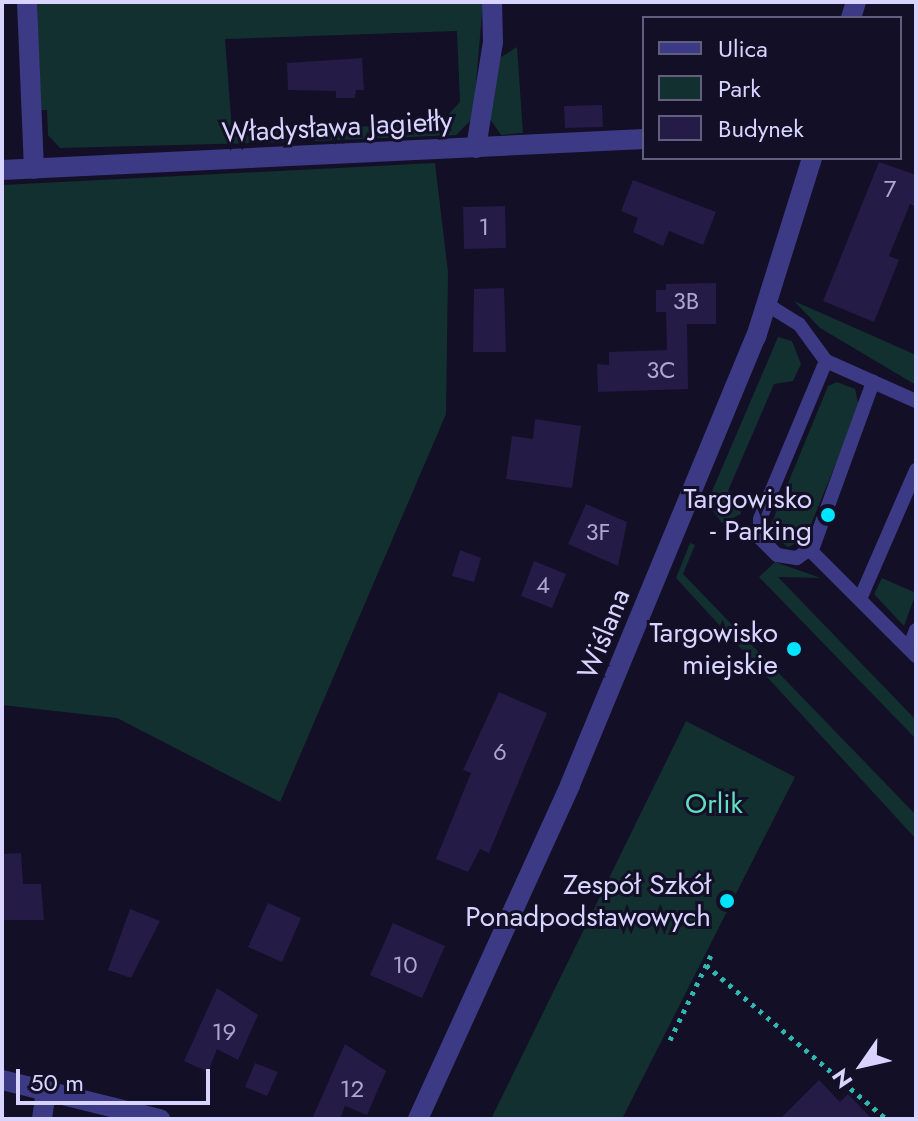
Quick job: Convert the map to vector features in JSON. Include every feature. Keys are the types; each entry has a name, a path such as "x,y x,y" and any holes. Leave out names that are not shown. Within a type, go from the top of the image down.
{"street":[{"path":"27,2 34,169"},
{"path":"476,148 493,42 492,2"},
{"name":"Władysława Jagiełły","path":"2,170 642,139"},
{"name":"Wiślana","path":"418,1119 582,758 768,305 811,160"},
{"path":"2,1080 160,1119"},
{"path":"42,1119 46,1090"}],"lane":[{"path":"768,305 799,324 826,361 916,401"},
{"path":"826,361 758,527 777,555 797,558 810,550 873,382"},
{"path":"860,599 916,470"},
{"path":"810,550 912,652"},
{"path":"912,652 916,630"}],"path":[{"path":"670,1040 711,955"},
{"path":"706,965 886,1119"}],"green space":[{"path":"37,2 483,2 473,118 456,135 315,141 314,128 439,124 460,102 457,31 225,39 232,130 292,129 292,142 60,148 48,135 47,110 41,110"},
{"path":"517,47 523,133 501,135 490,119 498,59"},
{"path":"435,163 448,272 446,414 280,802 117,718 2,705 2,185"},
{"path":"794,301 916,355 916,385 820,328"},
{"path":"778,337 792,341 801,364 793,381 774,384 728,491 739,499 741,514 722,523 707,503"},
{"path":"837,382 855,389 859,407 805,539 788,547 768,532 828,386"},
{"path":"690,543 695,545 683,574 916,815 916,839 676,578"},
{"path":"775,562 821,578 778,577 916,720 916,739 759,577"},
{"path":"882,578 916,593 904,626 874,594"},
{"name":"Orlik","path":"686,721 795,777 622,1119 491,1119"}],"building":[{"path":"362,58 364,90 356,90 355,98 336,98 336,91 288,90 287,63"},
{"path":"602,105 603,127 565,128 564,106"},
{"path":"879,162 916,175 916,206 910,204 889,256 899,260 874,322 823,301"},
{"path":"633,180 716,212 703,245 669,231 663,246 633,232 638,218 621,211"},
{"path":"505,206 506,248 464,249 463,207"},
{"path":"716,283 716,324 687,324 688,389 598,392 597,364 609,365 609,352 667,350 666,312 656,312 656,290 666,290 666,284"},
{"path":"504,288 506,352 473,352 474,289"},
{"path":"535,419 581,426 572,488 506,479 512,436 533,439"},
{"path":"586,504 627,522 618,566 568,544"},
{"path":"460,550 481,558 474,582 452,576"},
{"path":"534,561 566,574 552,608 521,596"},
{"path":"499,692 547,713 489,853 480,849 468,872 436,859 471,773 463,770"},
{"path":"21,853 23,884 41,884 44,920 2,920 2,854"},
{"path":"268,903 301,918 282,962 248,947"},
{"path":"130,909 160,921 131,978 108,970"},
{"path":"393,923 445,946 422,998 370,975"},
{"path":"217,988 258,1015 238,1060 217,1049 208,1072 184,1061"},
{"path":"345,1044 386,1071 367,1115 345,1106 340,1119 312,1119"},
{"path":"255,1063 278,1072 267,1096 245,1087"},
{"path":"819,1080 840,1102 848,1094 872,1119 780,1119"}],"place":[{"name":"Targowisko - Parking","path":"828,515"},
{"name":"Targowisko miejskie","path":"794,649"},
{"name":"Zespół Szkół Ponadpodstawowych","path":"727,901"}]}
